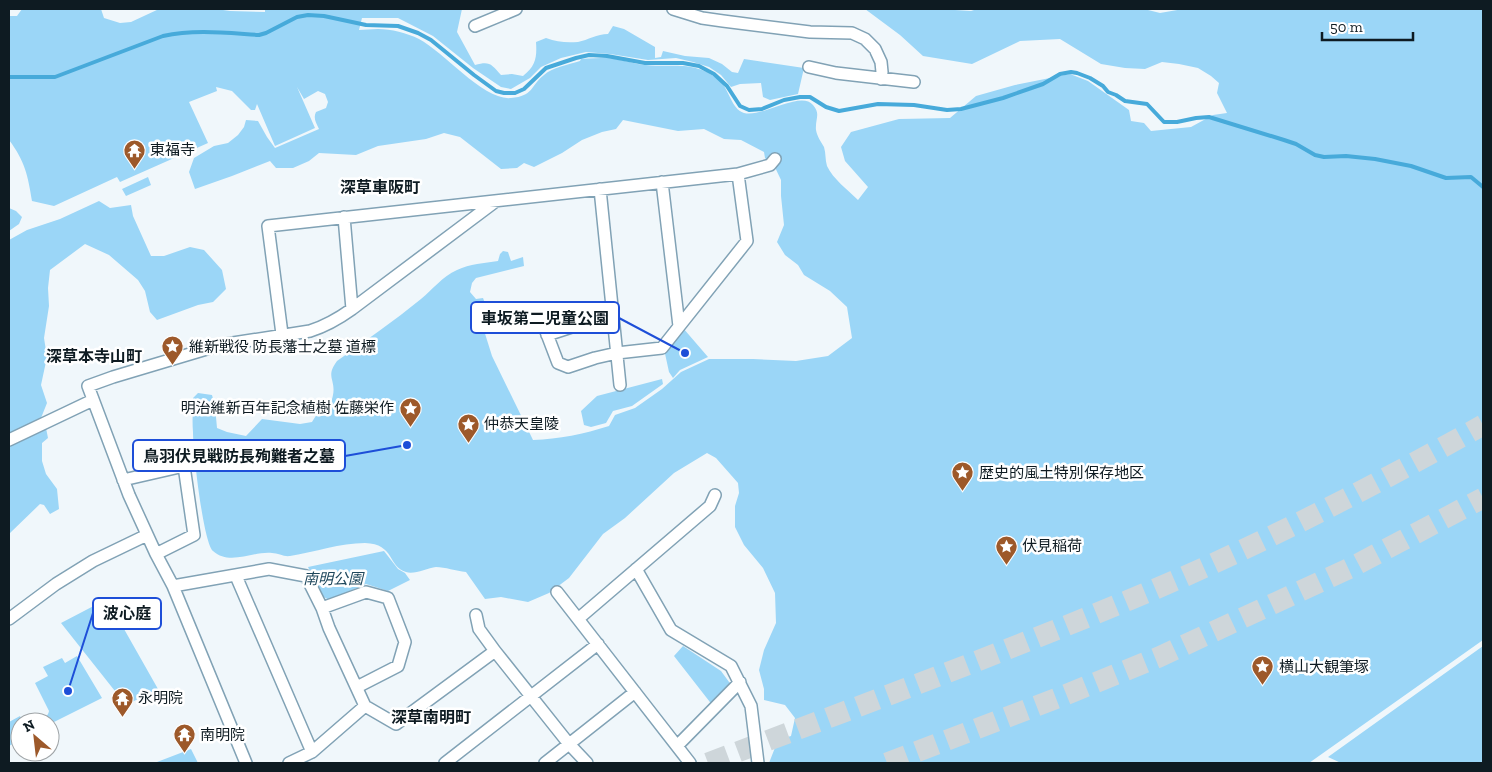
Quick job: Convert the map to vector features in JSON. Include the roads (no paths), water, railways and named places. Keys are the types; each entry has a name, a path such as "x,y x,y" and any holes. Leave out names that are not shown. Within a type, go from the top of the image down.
{"street":[{"path":"475,26 516,9"},
{"path":"673,9 702,18 723,21 810,32 852,33 865,39 875,49 882,67 881,79"},
{"path":"808,66 836,74 914,82"},
{"path":"282,334 268,226 738,174 770,165 775,158"},
{"path":"537,308 558,363 568,367 617,353 662,348 746,240 738,174"},
{"path":"662,182 679,326"},
{"path":"600,189 620,385"},
{"path":"246,763 173,586 147,535 123,480 88,386 220,345 310,331 324,327 352,309 496,200"},
{"path":"344,217 352,309"},
{"path":"547,335 590,321 613,319"},
{"path":"9,440 93,400"},
{"path":"123,480 184,466 194,535 156,554"},
{"path":"578,619 710,506 715,495"},
{"path":"9,619 78,570 147,535"},
{"path":"173,586 269,569 306,576 322,608 328,628 366,706 396,724 495,650"},
{"path":"636,569 670,630 731,666 751,706 758,763"},
{"path":"236,576 312,752"},
{"path":"322,608 366,592 388,598 406,642 398,666 357,687"},
{"path":"557,592 690,763"},
{"path":"476,615 479,629 569,744 587,763"},
{"path":"445,763 598,644"},
{"path":"677,746 740,682"},
{"path":"545,763 635,692"},
{"path":"289,763 312,752 366,706"}],"waterway":[{"path":"9,77 55,77 163,36 199,32 259,35 297,17 308,15 324,16 366,25 398,26 418,33 431,40 496,91 504,93 515,93 524,89 546,68 589,55 607,56 645,63 683,63 699,66 714,74 727,86 740,106 749,110 762,109 784,100 800,97 810,97 826,107 839,111 878,104 914,105 947,110 961,109 1003,98 1043,84 1060,74 1071,72 1090,78 1103,86 1108,92 1125,101 1147,104 1164,122 1209,117 1296,144 1315,155 1375,159 1411,166 1446,178 1471,177 1483,187"}],"tunnel":[{"path":"708,763 972,663 1175,581 1309,518 1483,425"},
{"path":"887,763 1159,657 1352,567 1483,498"}],"place":[{"name":"東福寺","path":"134,169"},
{"name":"車坂第二児童公園","path":"685,353"},
{"name":"維新戦役 防長藩士之墓 道標","path":"173,366"},
{"name":"明治維新百年記念植樹 佐藤栄作","path":"410,427"},
{"name":"仲恭天皇陵","path":"468,443"},
{"name":"鳥羽伏見戦防長殉難者之墓","path":"407,445"},
{"name":"歴史的風土特別保存地区","path":"963,492"},
{"name":"伏見稲荷","path":"1006,565"},
{"name":"横山大観筆塚","path":"1263,686"},
{"name":"波心庭","path":"68,691"},
{"name":"永明院","path":"122,717"},
{"name":"南明院","path":"184,754"}],"district":[{"name":"深草車阪町","path":"380,187"},
{"name":"深草本寺山町","path":"94,356"},
{"name":"深草南明町","path":"431,717"}],"park label":[{"name":"南明公園","path":"333,579"}]}
